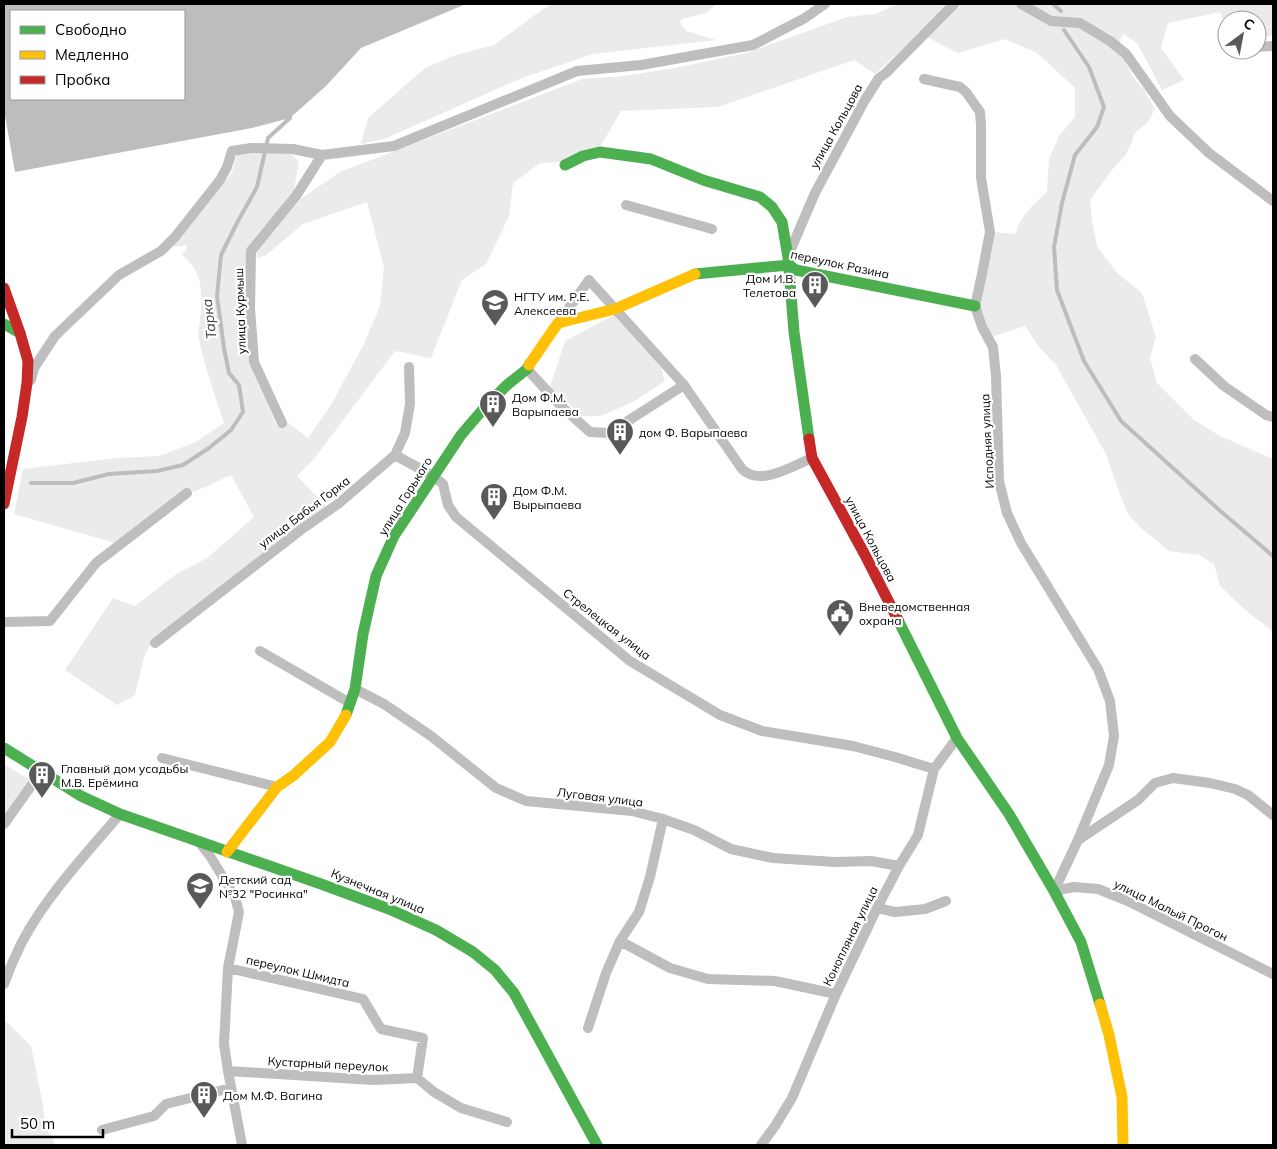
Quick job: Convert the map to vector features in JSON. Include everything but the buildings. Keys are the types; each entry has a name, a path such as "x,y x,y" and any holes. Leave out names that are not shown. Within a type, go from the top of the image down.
{"street":[{"path":"4,504 25,397 34,368 55,336 119,275 161,251 175,237 214,188 228,167 232,150 251,148 293,149 322,155 394,146 577,71 642,65 753,45 805,18 825,4"},
{"name":"улица Кольцова","path":"788,261 815,193 865,100 879,78 954,4"},
{"path":"1021,4 1051,21 1080,23 1110,41 1126,54 1170,116 1209,153 1273,201"},
{"path":"924,79 960,87 966,92 980,112 981,178 990,232 975,306"},
{"name":"улица Кольцова","path":"564,165 583,156 600,152 651,159 703,180 760,197 772,207 782,222 788,261 794,332 812,458 865,555 958,738 1009,814 1081,942 1109,1035 1122,1097 1123,1145"},
{"name":"улица Курмыш","path":"282,423 254,362 250,308 251,251 296,196 322,155"},
{"path":"626,205 712,230"},
{"name":"переулок Разина","path":"615,309 696,274 788,261 796,270 975,306"},
{"path":"558,323 589,280 684,385 747,474 754,476 772,475 812,458"},
{"path":"4,288 28,362 25,397"},
{"name":"Исподняя улица","path":"975,306 982,327 993,346 996,376 999,481 1007,514 1021,543 1098,669 1110,701 1114,736 1108,765 1078,840 1054,891"},
{"path":"558,323 615,309"},
{"name":"улица Горького","path":"227,852 277,787 294,775 330,742 346,716 355,689 363,634 376,576 394,536 461,435 506,385 528,369 558,323"},
{"path":"4,324 20,333"},
{"path":"1194,359 1224,386 1266,415 1273,417"},
{"name":"улица Бабья Горка","path":"156,643 302,529 338,504 395,455 405,433 410,404 409,367"},
{"path":"528,369 561,406 590,432 609,432 684,385"},
{"name":"Стрелецкая улица","path":"395,455 433,476 443,484 448,505 456,517 630,662 720,715 762,731 853,746 934,769"},
{"path":"4,622 50,621 96,564 187,493"},
{"path":"260,651 350,703"},
{"name":"Луговая улица","path":"355,689 384,704 431,736 496,788 526,801 632,811 664,819 694,830 731,849 774,858 835,862 871,861 899,866"},
{"name":"Конопляная улица","path":"761,1145 792,1098 836,994 877,908 918,835 934,769 958,738"},
{"name":"Кузнечная улица","path":"4,748 81,796 120,814 390,909 436,930 473,952 495,970 514,992 597,1145"},
{"path":"162,758 277,787"},
{"path":"4,824 41,772"},
{"path":"1078,840 1138,800 1155,783 1173,778 1210,783 1235,789 1248,795 1273,815"},
{"path":"4,984 23,940 44,908 62,882 120,814"},
{"path":"588,1028 606,973 620,941 639,912 650,877 664,819"},
{"path":"199,842 236,897 239,912 228,968 224,1044 242,1145"},
{"name":"улица Малый Прогон","path":"1054,891 1074,887 1098,890 1128,901 1273,974"},
{"path":"877,908 895,912 925,909 946,901"},
{"path":"620,941 670,968 708,980 775,981 836,994"},
{"name":"переулок Шмидта","path":"228,968 363,999 381,1029 423,1038 417,1078"},
{"name":"Кустарный переулок","path":"228,1071 374,1080 417,1078"},
{"path":"417,1078 434,1092 461,1108 507,1122"},
{"path":"102,1130 154,1116 166,1104 231,1088"}],"shaded area":[{"path":"4,4 466,4 361,48 326,86 290,118 252,128 15,172 4,110"},
{"path":"552,4 717,4 706,13 682,19 680,22 686,31 716,40 593,54 522,78 384,139 361,144 368,118 425,68 456,55 494,45"},
{"path":"897,4 1273,4 1273,36 1267,36 1267,10 1217,10 1217,13 1168,23 1161,48 1184,80 1162,90 1137,43 1123,34 1118,46 1133,77 1144,90 1155,109 1148,122 1134,134 1125,156 1111,171 1090,200 1097,246 1117,273 1142,293 1156,337 1150,358 1157,383 1194,420 1220,436 1273,459 1273,635 1270,629 1245,610 1220,586 1214,564 1199,555 1169,551 1141,528 1128,514 1106,454 1056,365 1039,347 1025,326 991,337 978,306 992,232 1016,234 1024,216 1047,192 1049,159 1059,136 1075,117 1075,88 1037,53 1005,39 958,53 919,31 908,44 875,74 854,60 718,107 621,111 600,147 560,162 540,163 513,183 509,216 486,264 462,280 431,358 395,351 314,459 297,476 326,506 153,640 144,657 135,695 117,705 65,670 113,598 135,606 175,575 207,558 254,517 231,475 194,492 188,487 119,544 14,514 23,469 116,458 159,456 196,442 224,423 199,340 201,293 198,276 189,261 181,254 186,251 187,245 171,247 232,172 237,155 252,152 291,153 299,162 293,195 246,256 245,305 249,364 277,426 287,422 308,438 331,405 364,344 380,306 384,267 367,202 303,224 266,255 257,258 257,248 302,198 340,172 582,79 623,76 675,68 746,53 847,17 875,14"},
{"path":"616,314 658,358 665,381 633,402 601,416 582,416 550,387 565,341"},
{"path":"4,764 30,780 4,817"},
{"path":"4,1019 31,1046 43,1105 45,1126 56,1145 4,1145"}],"waterway":[{"path":"1053,4 1061,11"},
{"path":"1064,30 1089,67 1104,107 1097,127 1075,155 1062,203 1054,247 1057,290 1084,361 1121,421 1273,556"},
{"name":"Тарка","path":"31,483 73,483 109,474 157,471 183,465 209,448 231,430 243,412 239,385 229,373 224,348 217,296 221,255 257,187 268,138 290,118 290,114"}],"traffic: fast":[{"path":"565,165 583,156 600,152 651,159 703,180 760,197 772,207 782,222 788,257 794,332 809,439"},
{"path":"695,274 789,265 796,270 975,306"},
{"path":"4,324 20,333"},
{"path":"346,715 355,689 363,634 376,576 394,536 461,435 485,407 507,385 527,369 529,365"},
{"path":"898,620 957,738 1009,814 1081,942 1100,1004"},
{"path":"4,748 81,796 120,814 389,909 436,930 473,952 495,970 514,993 597,1145"}],"traffic: slow":[{"path":"529,365 558,323 615,309 695,274"},
{"path":"227,852 277,787 294,775 330,742 346,715"},
{"path":"1100,1004 1109,1035 1122,1097 1123,1145"}],"traffic: jam":[{"path":"4,288 28,361 22,417 4,504"},
{"path":"809,439 812,458 898,620"}],"place":[{"name":"Дом И.В. Телетова","path":"815,309"},
{"name":"НГТУ им. Р.Е. Алексеева","path":"495,327"},
{"name":"Дом Ф.М. Варыпаева","path":"493,428"},
{"name":"дом Ф. Варыпаева","path":"620,456"},
{"name":"Дом Ф.М. Вырыпаева","path":"494,521"},
{"name":"Вневедомственная охрана","path":"840,637"},
{"name":"Главный дом усадьбы М.В. Ерёмина","path":"42,799"},
{"name":"Детский сад №32 \"Росинка\"","path":"200,910"},
{"name":"Дом М.Ф. Вагина","path":"204,1119"}]}
